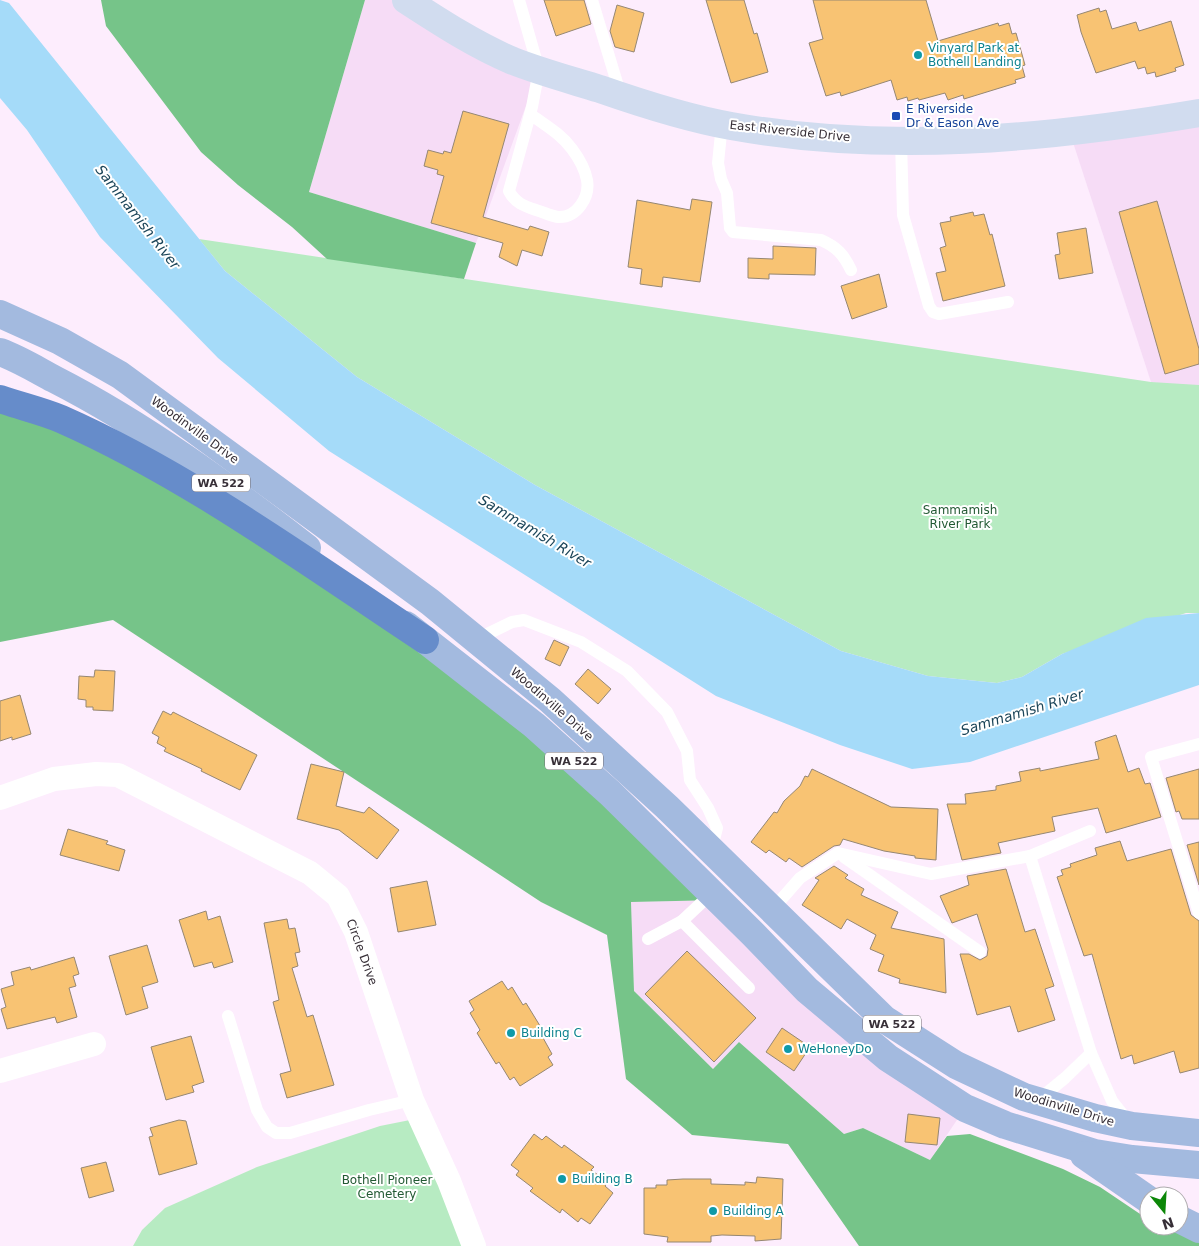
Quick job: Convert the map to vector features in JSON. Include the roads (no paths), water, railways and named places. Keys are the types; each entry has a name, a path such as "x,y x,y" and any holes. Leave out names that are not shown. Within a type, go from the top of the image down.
{"highway":[{"path":"0,399 60,419 161,470 285,547 425,640"}],"main road":[{"name":"East Riverside Drive","path":"406,0 461,36 513,61 664,110 722,124 827,138 901,140 1002,139 1143,122 1199,112"},
{"name":"Woodinville Drive","path":"0,314 60,341 120,375 430,602 550,700 711,850 884,1019 956,1065 989,1082 1037,1100 1095,1118 1132,1126 1199,1133"},
{"name":"WA 522","path":"0,352 74,388 121,416 234,492 534,725 610,793 712,893 806,990 888,1058 965,1108 1005,1125 1075,1148 1132,1159 1199,1165"},
{"path":"1075,1148 1139,1193"}],"street":[{"name":"Circle Drive","path":"0,798 54,779 96,774 118,775 310,873 338,896 356,932 412,1100 449,1180 474,1246"},
{"path":"0,1071 94,1044"}],"lane":[{"path":"519,0 539,70 530,114 509,191 520,205 557,217 576,212 581,207 588,182 583,168 572,148 558,134 530,114"},
{"path":"592,0 621,96"},
{"path":"722,124 718,163 721,179 727,193 730,228 733,232 821,240 832,245 843,254 851,270"},
{"path":"901,140 903,215 929,306 933,312 939,314 1008,302"},
{"path":"477,640 512,622 524,620 581,642 627,671 667,712 687,751 690,780 708,808 717,828 711,850"},
{"path":"1199,744 1151,757 1199,913"},
{"path":"772,910 800,878 838,853 931,874 1030,856 1090,831"},
{"path":"838,853 980,952"},
{"path":"1030,856 1091,1053 1112,1101 1132,1126"},
{"path":"648,940 682,921 712,893"},
{"path":"682,921 749,988"},
{"path":"228,1016 257,1110 267,1127 276,1133 290,1134 369,1110 412,1100"},
{"path":"1037,1100 1065,1078 1091,1053"}],"water":[{"name":"Sammamish River","path":"0,0 9,3 225,271 357,377 535,485 841,651 928,676 997,683 1022,677 1062,654 1146,618 1199,613 1199,685 970,762 912,769 840,745 716,696 329,451 218,358 100,237 27,130 0,98"}],"place":[{"name":"Vinyard Park at Bothell Landing","path":"918,55"},
{"name":"E Riverside Dr & Eason Ave","path":"896,116"},
{"name":"Building C","path":"511,1033"},
{"name":"WeHoneyDo","path":"788,1049"},
{"name":"Building B","path":"562,1179"},
{"name":"Building A","path":"713,1211"}],"park label":[{"name":"Sammamish River Park","path":"960,517"},
{"name":"Bothell Pioneer Cemetery","path":"387,1187"}]}
